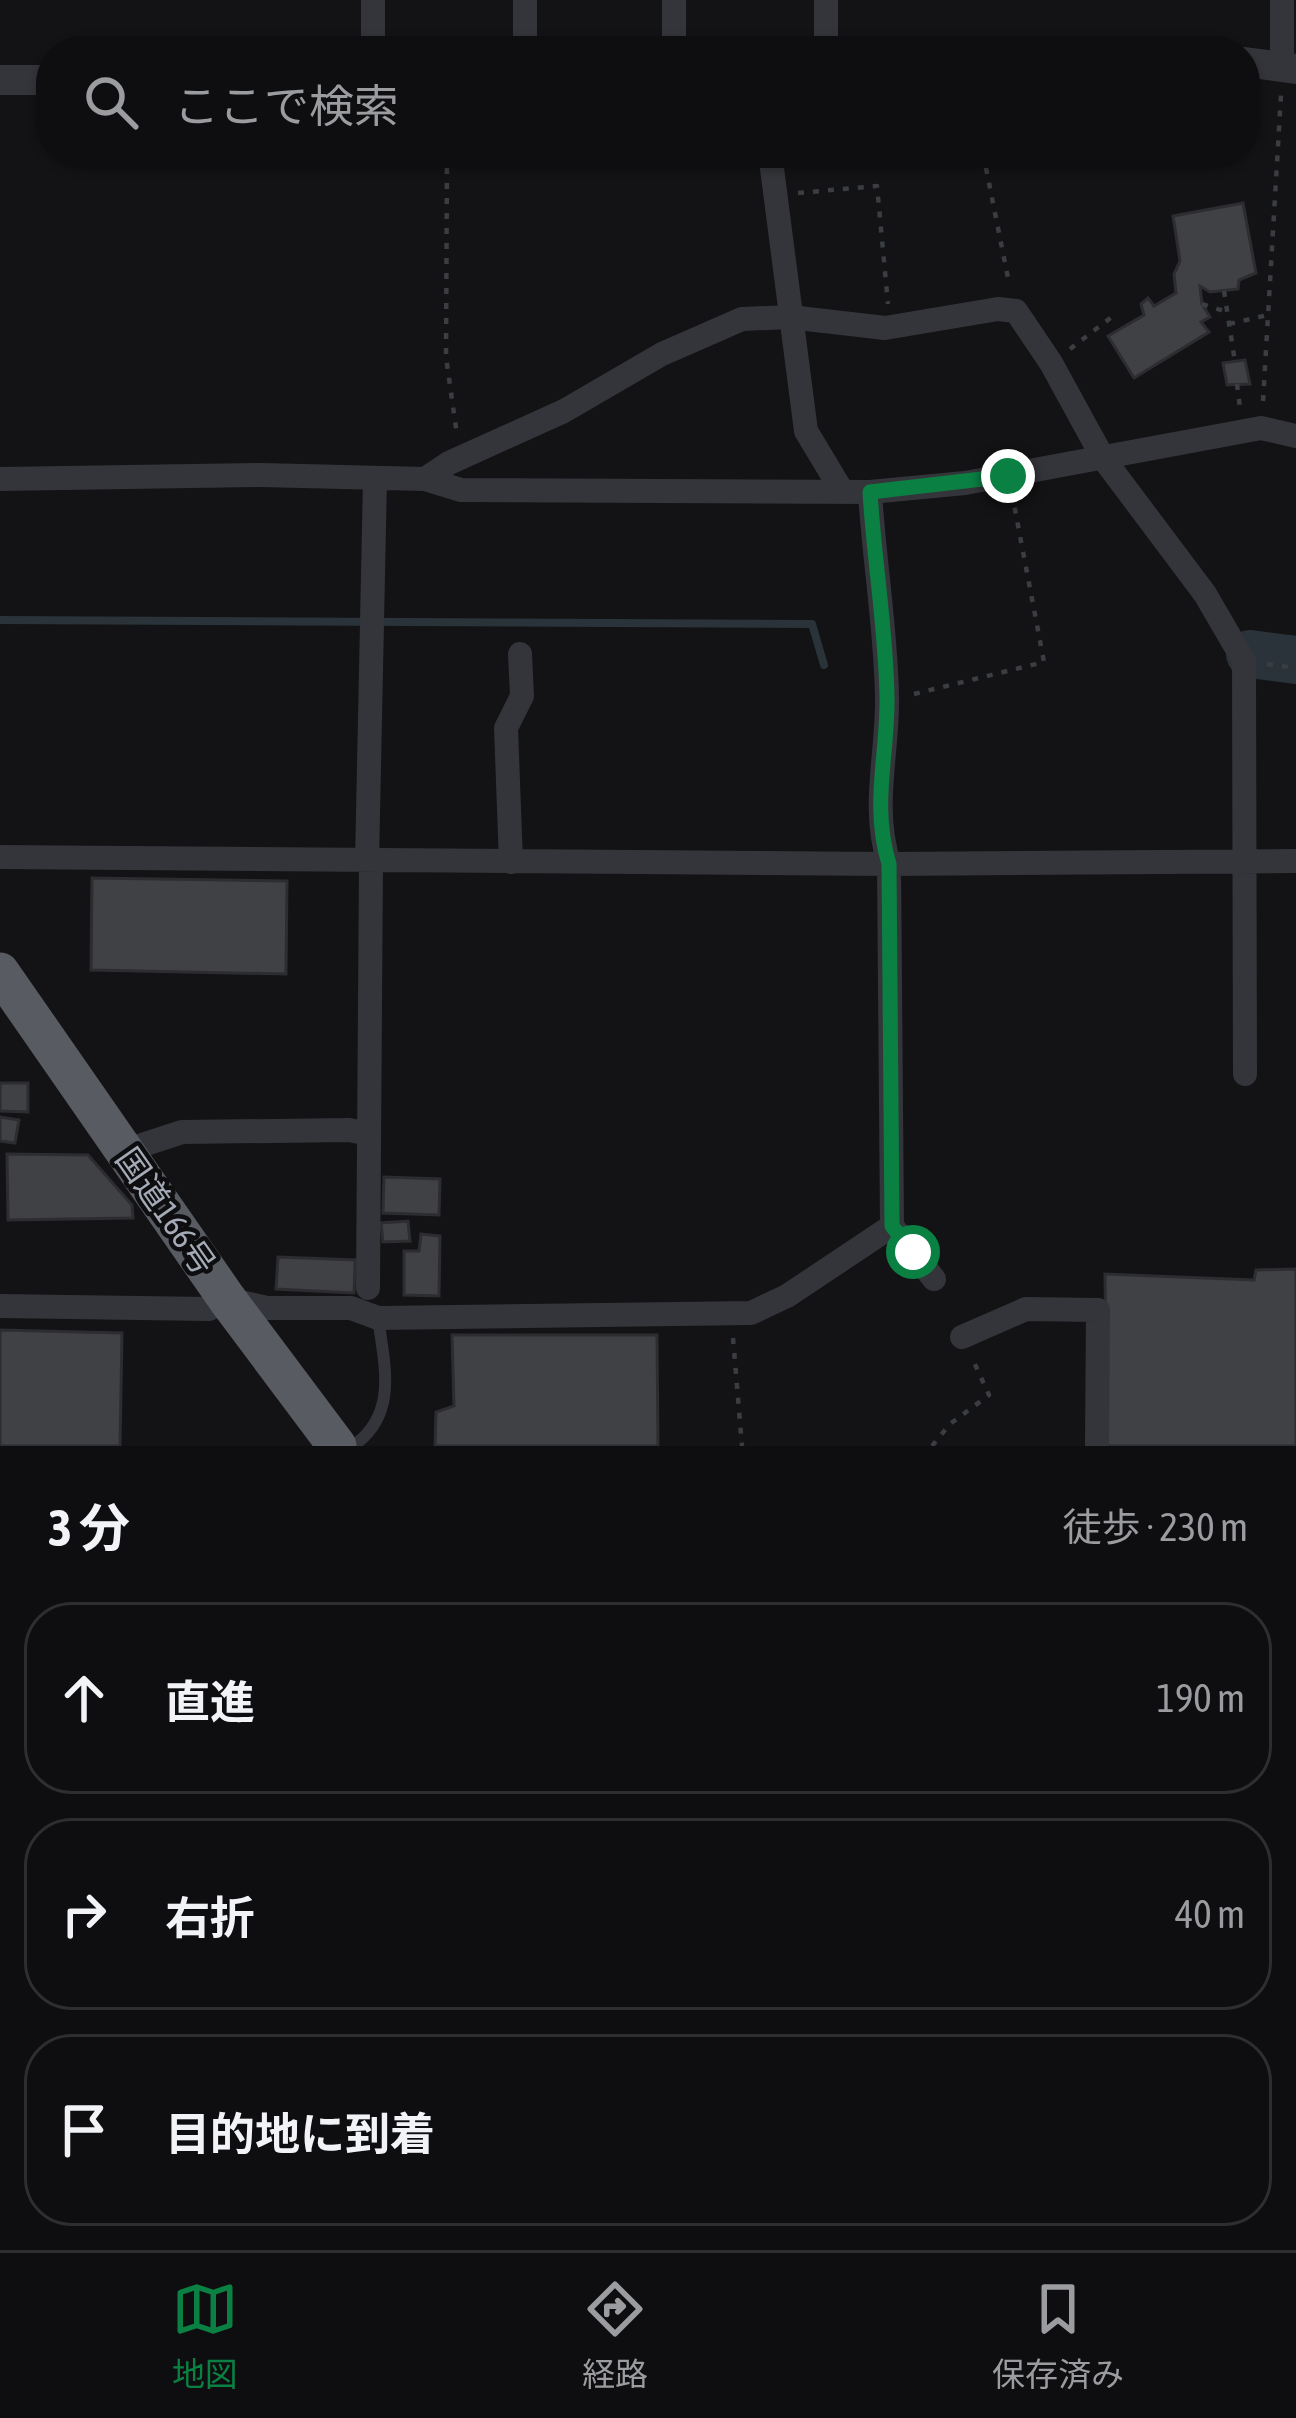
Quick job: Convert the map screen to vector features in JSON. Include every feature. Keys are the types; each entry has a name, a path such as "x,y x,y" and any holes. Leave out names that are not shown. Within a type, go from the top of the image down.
{"highway":[{"name":"国道166号","path":"1,977 226,1299 337,1446"}],"street":[{"path":"373,0 373,36"},
{"path":"525,36 526,0"},
{"path":"674,0 674,36"},
{"path":"826,0 826,36"},
{"path":"1282,0 1289,67"},
{"path":"0,80 36,80"},
{"path":"771,168 806,431 842,491"},
{"path":"424,479 564,411 662,355 742,319 790,317 885,328 998,309 1016,311 1051,363 1103,458 1204,594 1244,661 1245,1074"},
{"path":"0,479 261,475 424,479 461,490 870,492 1008,476 1261,428 1296,436"},
{"path":"368,1288 375,478"},
{"path":"870,492 887,700 880,766 882,841 889,864 892,1226 934,1279"},
{"path":"511,862 506,728 522,696 520,654"},
{"path":"0,857 889,864 1296,861"},
{"path":"124,1151 182,1132 349,1130 369,1134"},
{"path":"0,1306 209,1309 226,1299 267,1308 351,1308 378,1318 752,1313 787,1296 892,1226"},
{"path":"962,1337 1026,1309 1098,1310 1097,1446"}],"lane":[{"path":"353,1446 367,1436 387,1399 378,1318 368,1288"}],"path":[{"path":"1261,428 1289,67"},
{"path":"447,168 446,357 460,458"},
{"path":"986,168 1016,311"},
{"path":"774,195 877,186 889,295 885,328"},
{"path":"1224,290 1235,362"},
{"path":"1202,304 1228,312"},
{"path":"1229,324 1268,315"},
{"path":"1051,363 1113,316"},
{"path":"887,700 1044,662 1008,476"},
{"path":"731,1314 742,1446"},
{"path":"932,1446 950,1424 989,1395 962,1337"}],"building":[{"path":"1243,203 1256,273 1239,280 1238,289 1210,292 1200,286 1202,304 1210,317 1201,322 1209,332 1134,378 1108,336 1144,315 1141,304 1148,298 1154,306 1176,293 1174,274 1180,261 1173,216"},
{"path":"1245,360 1250,384 1227,385 1223,363"},
{"path":"92,878 287,881 286,974 91,970"},
{"path":"0,1083 28,1083 28,1112 0,1111"},
{"path":"0,1117 19,1120 15,1143 0,1141"},
{"path":"7,1154 88,1155 132,1205 133,1218 8,1220"},
{"path":"384,1177 440,1179 439,1215 383,1213"},
{"path":"408,1221 410,1241 383,1242 381,1223"},
{"path":"421,1234 440,1236 439,1296 404,1295 404,1251 419,1251"},
{"path":"278,1257 355,1260 354,1293 276,1289"},
{"path":"1296,1269 1296,1446 1107,1446 1105,1274 1254,1280 1256,1270"},
{"path":"0,1330 122,1333 120,1446 0,1446"},
{"path":"452,1335 657,1335 658,1446 435,1446 436,1412 454,1406"}],"waterway":[{"path":"0,620 812,624 824,665"},
{"path":"1250,654 1296,660"}],"route":[{"path":"913,1252 892,1226 889,864 882,841 880,766 887,700 870,492 1008,476"}]}
